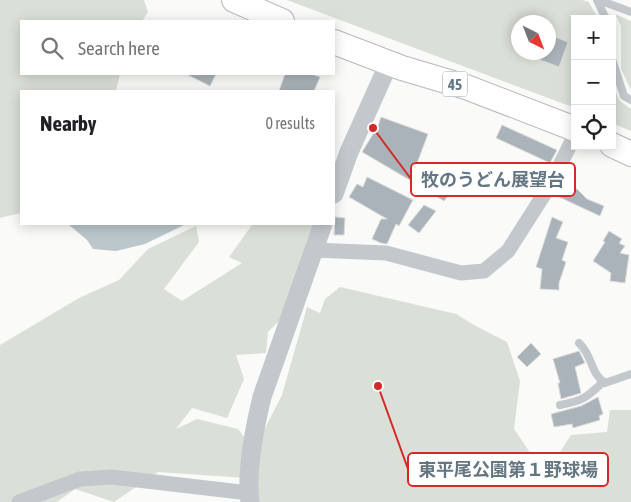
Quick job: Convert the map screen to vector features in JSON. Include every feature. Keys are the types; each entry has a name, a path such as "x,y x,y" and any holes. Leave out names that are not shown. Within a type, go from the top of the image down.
{"main road":[{"path":"234,0 280,20"},
{"name":"45","path":"335,42 571,128"},
{"path":"616,148 631,154"}],"street":[{"path":"335,191 349,152 377,97 389,63"},
{"path":"313,250 386,253 461,273 484,271 508,251 528,212 571,142"},
{"path":"19,502 80,480 112,477 249,497 257,417 262,397 323,225"}],"lane":[{"path":"598,0 631,12"},
{"path":"598,0 604,15"},
{"path":"612,60 624,96 631,100"},
{"path":"579,343 587,350 595,373 603,382"},
{"path":"560,405 578,402 603,382 605,383 631,374"}],"shaded area":[{"path":"0,0 144,0 148,12 143,20 20,20 20,75 120,75 116,90 20,90 20,213 0,218"},
{"path":"287,0 582,0 589,2 596,15 571,15 571,106"},
{"path":"616,15 631,21 631,90 621,69 621,26"},
{"path":"616,92 619,100 631,109 631,131 616,125"},
{"path":"69,225 184,225 145,244 116,251 93,249 87,240"},
{"path":"252,225 325,225 296,304 268,332 266,353 236,355 244,379 227,418 192,408 176,429 197,419 238,429 254,450 282,395 307,307 320,313 325,299 340,287 456,314 507,342 520,381 514,429 531,454 560,452 571,435 607,432 610,410 631,410 631,502 252,502 246,478 158,472 114,502 75,489 57,502 0,502 0,345 79,298 119,280 148,249 196,226 199,242 164,289 182,301 242,263 229,257"}],"building":[{"path":"556,37 568,42 559,67 540,60 556,60"},
{"path":"188,75 216,75 210,86"},
{"path":"285,75 314,75 320,77 314,90 279,90"},
{"path":"381,117 428,134 416,166 427,172 420,186 362,152 378,126"},
{"path":"502,125 557,150 550,163 496,138"},
{"path":"367,177 413,200 399,226 396,224 387,244 372,239 381,219 387,219 349,197 357,184 363,187"},
{"path":"440,184 451,192 444,201 432,194"},
{"path":"560,185 577,189 587,199 604,206 600,216 557,196 555,194"},
{"path":"424,205 436,211 419,233 408,225"},
{"path":"335,217 345,218 344,235 334,235"},
{"path":"552,217 563,222 556,238 568,242 562,260 566,262 559,283 559,290 540,289 542,269 536,267"},
{"path":"609,231 622,239 619,243 625,246 620,253 629,255 625,283 610,281 611,273 593,261 605,242 603,241"},
{"path":"531,343 541,354 527,367 517,357"},
{"path":"579,351 585,363 575,367 581,393 561,399 558,383 560,383 553,359"},
{"path":"598,397 603,414 599,416 600,420 573,428 572,424 554,427 551,414 581,406"}],"place":[{"name":"牧のうどん展望台","path":"373,128"},
{"name":"東平尾公園第１野球場","path":"378,386"}]}
